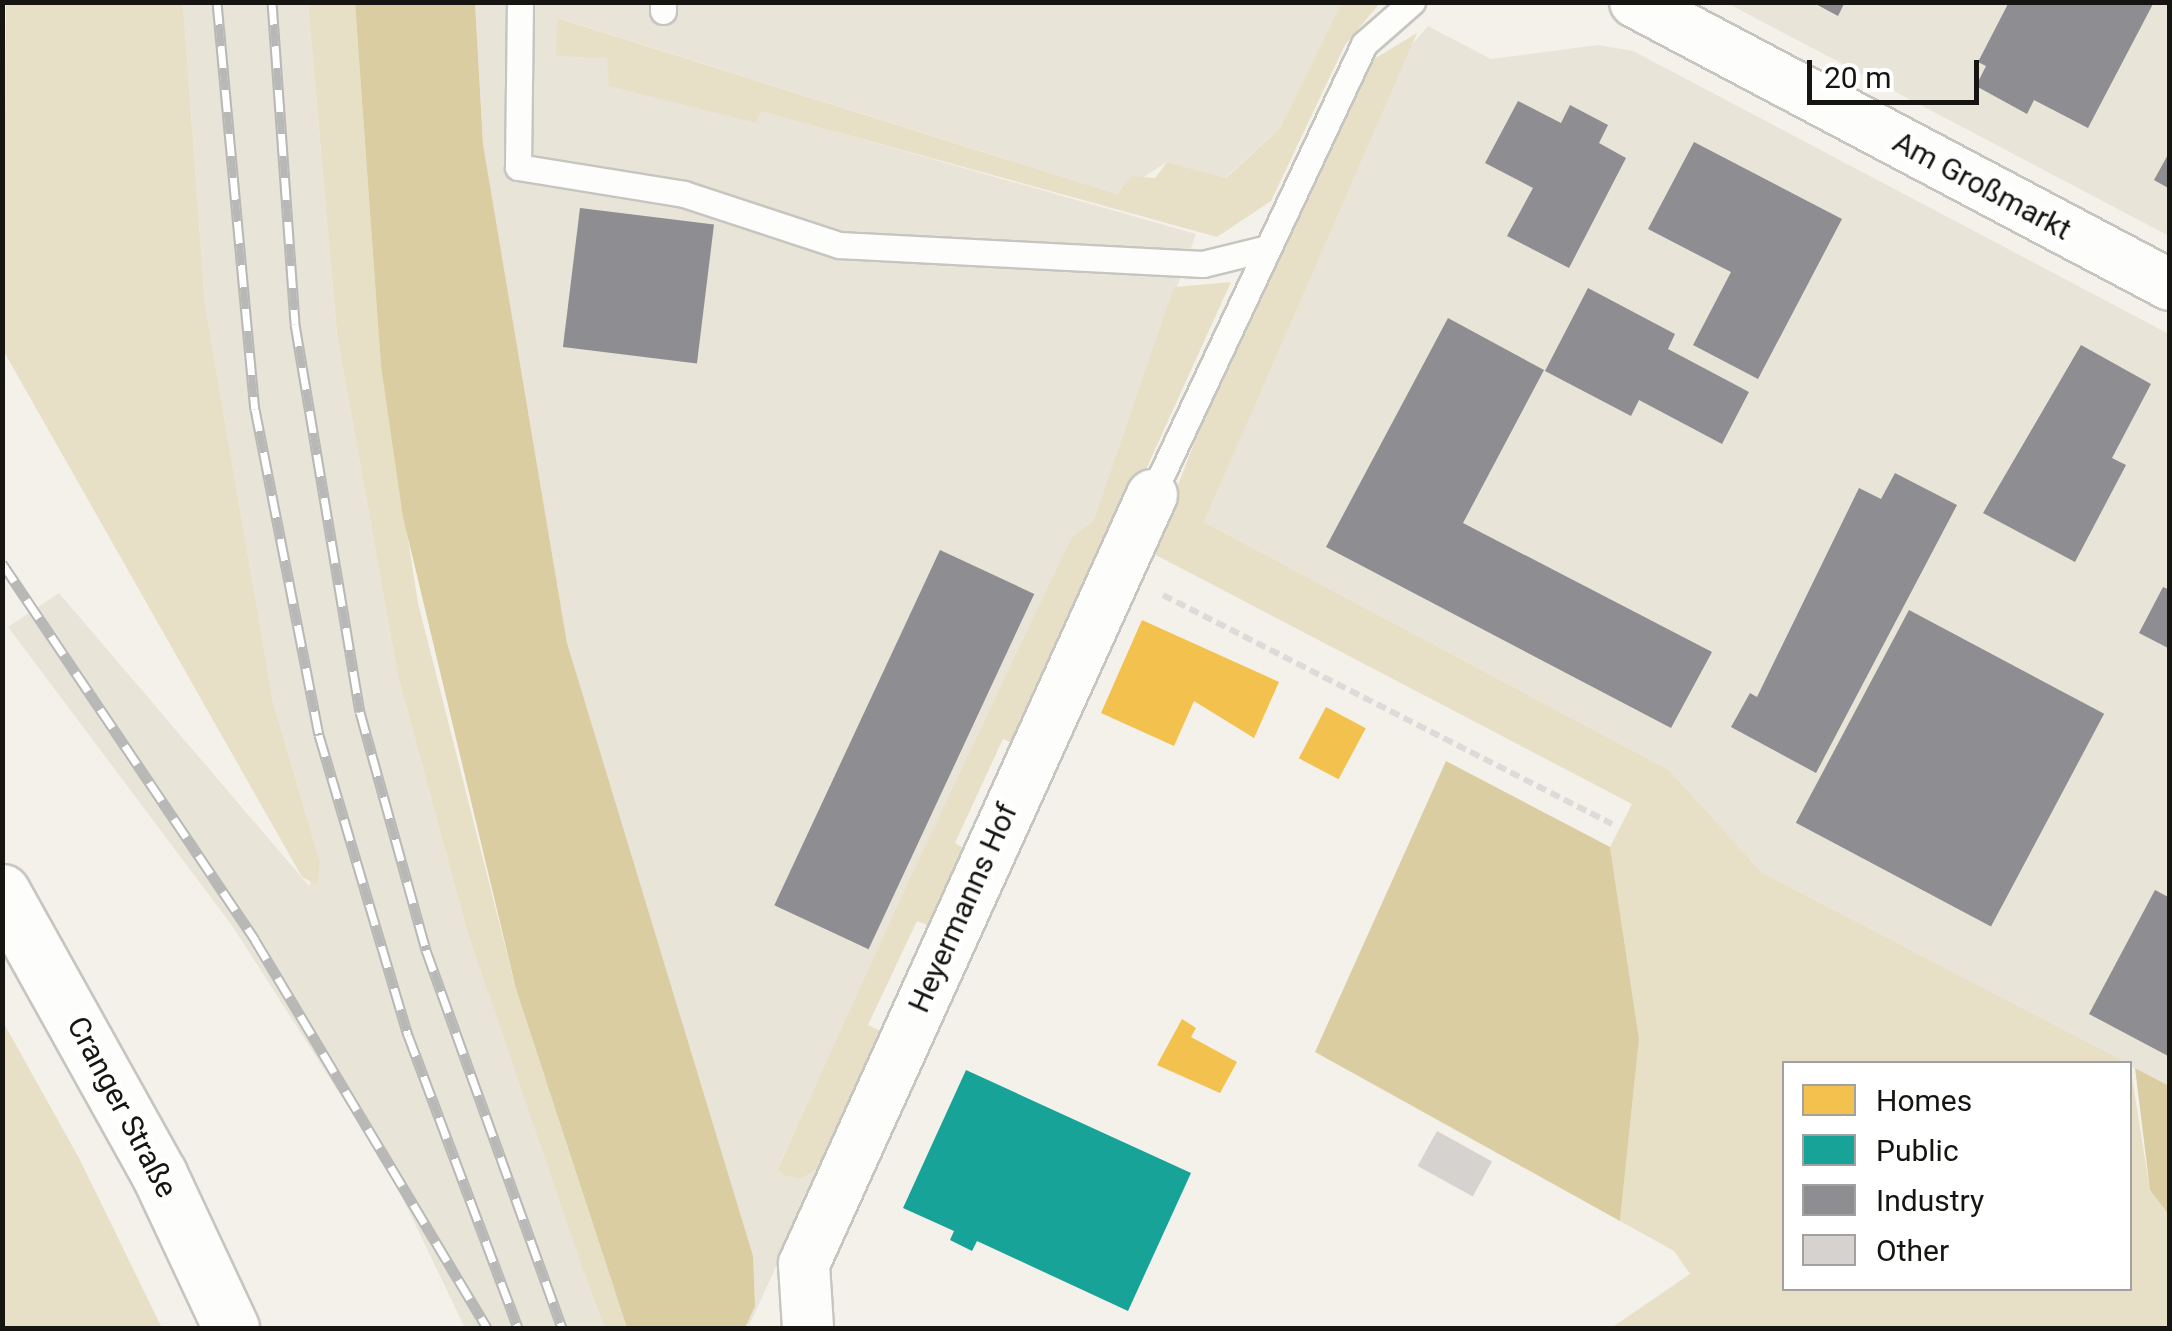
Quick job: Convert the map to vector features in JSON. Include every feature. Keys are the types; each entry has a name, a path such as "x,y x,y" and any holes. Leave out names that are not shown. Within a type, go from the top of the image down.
{"street":[{"name":"Am Großmarkt","path":"1634,2 2170,284"},
{"name":"Heyermanns Hof","path":"808,1328 804,1264 1122,574 1152,495"},
{"name":"Cranger Straße","path":"2,892 159,1174 231,1328"}],"lane":[{"path":"520,2 518,167 684,194 839,244 1203,264 1264,249"},
{"path":"1152,495 1264,249 1364,44 1412,2"}],"path":[{"path":"1122,574 1612,824"}],"shaded area":[{"path":"1342,2 1380,3 1345,45 1271,201 1217,237 761,111 756,123 609,86 607,58 556,56 557,18 1117,194 1132,176 1155,178 1167,162 1226,178 1280,128"},
{"path":"6,3 183,3 205,305 273,702 320,862 317,885 302,877 3,350"},
{"path":"183,3 308,3 337,335 398,676 467,931 605,1328 465,1328 391,1174 233,927 8,627 59,593 309,886 320,862 273,702 205,305"},
{"path":"308,3 355,3 381,365 418,603 516,989 627,1328 605,1328 584,1272 467,931 398,676 337,335"},
{"path":"355,3 475,3 483,144 567,643 753,1256 755,1306 745,1328 627,1328 516,989 403,517 381,366"},
{"path":"475,3 1342,3 1280,128 1225,178 1167,162 1117,194 558,18 607,58 755,123 760,110 1196,234 1094,520 1071,538 778,1167 801,1179 822,1166 748,1328 691,1067 567,643 483,144"},
{"path":"1727,3 2169,3 2169,236"},
{"path":"1428,26 1491,59 1598,45 1633,51 2169,334 2169,1086 2132,1067 2132,1061 2121,1061 1761,873 1669,770 1204,522 1408,49"},
{"path":"1417,33 1204,522 1669,770 1762,873 2123,1061 1782,1061 1782,1291 2132,1291 2132,1078 2150,1190 2169,1215 2169,1328 1611,1328 1690,1274 1674,1251 1620,1221 1639,1039 1610,847 1632,804 1152,553 1221,373 1374,59"},
{"path":"1231,282 1020,747 1003,739 955,843 970,852 934,928 917,921 868,1025 885,1033 822,1166 801,1179 784,1175 778,1168 911,876 1071,538 1094,520 1174,287"},
{"path":"1446,761 1610,847 1639,1039 1620,1221 1315,1052"},
{"path":"2,1020 79,1158 162,1328 3,1328"},
{"path":"2135,1068 2169,1086 2169,1215 2150,1190"}],"building: Homes":[{"path":"1142,620 1279,682 1254,738 1194,701 1174,746 1101,713"},
{"path":"1326,707 1366,728 1339,779 1299,758"},
{"path":"1182,1019 1196,1028 1191,1037 1237,1062 1220,1093 1157,1065"}],"building: Public":[{"path":"966,1070 1191,1173 1128,1311 977,1241 972,1251 950,1240 954,1231 903,1208"}],"building: Industry":[{"path":"1812,2 1845,2 1838,16"},
{"path":"2009,2 2154,2 2088,128 2034,100 2027,114 1976,86 1986,66 1978,62"},
{"path":"1518,101 1561,123 1570,105 1608,125 1599,143 1626,158 1569,268 1507,236 1533,188 1485,163"},
{"path":"1694,142 1842,219 1758,379 1693,345 1731,272 1648,229"},
{"path":"2170,151 2170,189 2154,180"},
{"path":"580,208 714,224 697,363 563,347"},
{"path":"1588,288 1675,334 1668,349 1749,392 1722,444 1639,400 1631,416 1545,371"},
{"path":"1448,318 1544,370 1463,523 1712,652 1671,728 1326,547"},
{"path":"2081,345 2151,384 2112,458 2126,465 2075,562 1983,513"},
{"path":"1895,473 1957,505 1816,773 1731,727 1750,693 1757,697 1859,488 1881,499"},
{"path":"940,550 1034,594 869,949 774,905"},
{"path":"2163,587 2170,590 2170,649 2139,633"},
{"path":"1909,610 2104,714 1991,927 1796,823"},
{"path":"2155,890 2170,898 2170,1057 2089,1014"}],"building: Other":[{"path":"1437,1131 1492,1162 1473,1197 1418,1166"}],"railway":[{"path":"217,2 255,409 319,735 408,1035 518,1328"},
{"path":"272,2 295,324 360,712 426,950 562,1328"},
{"path":"2,563 255,940 487,1328"}]}
